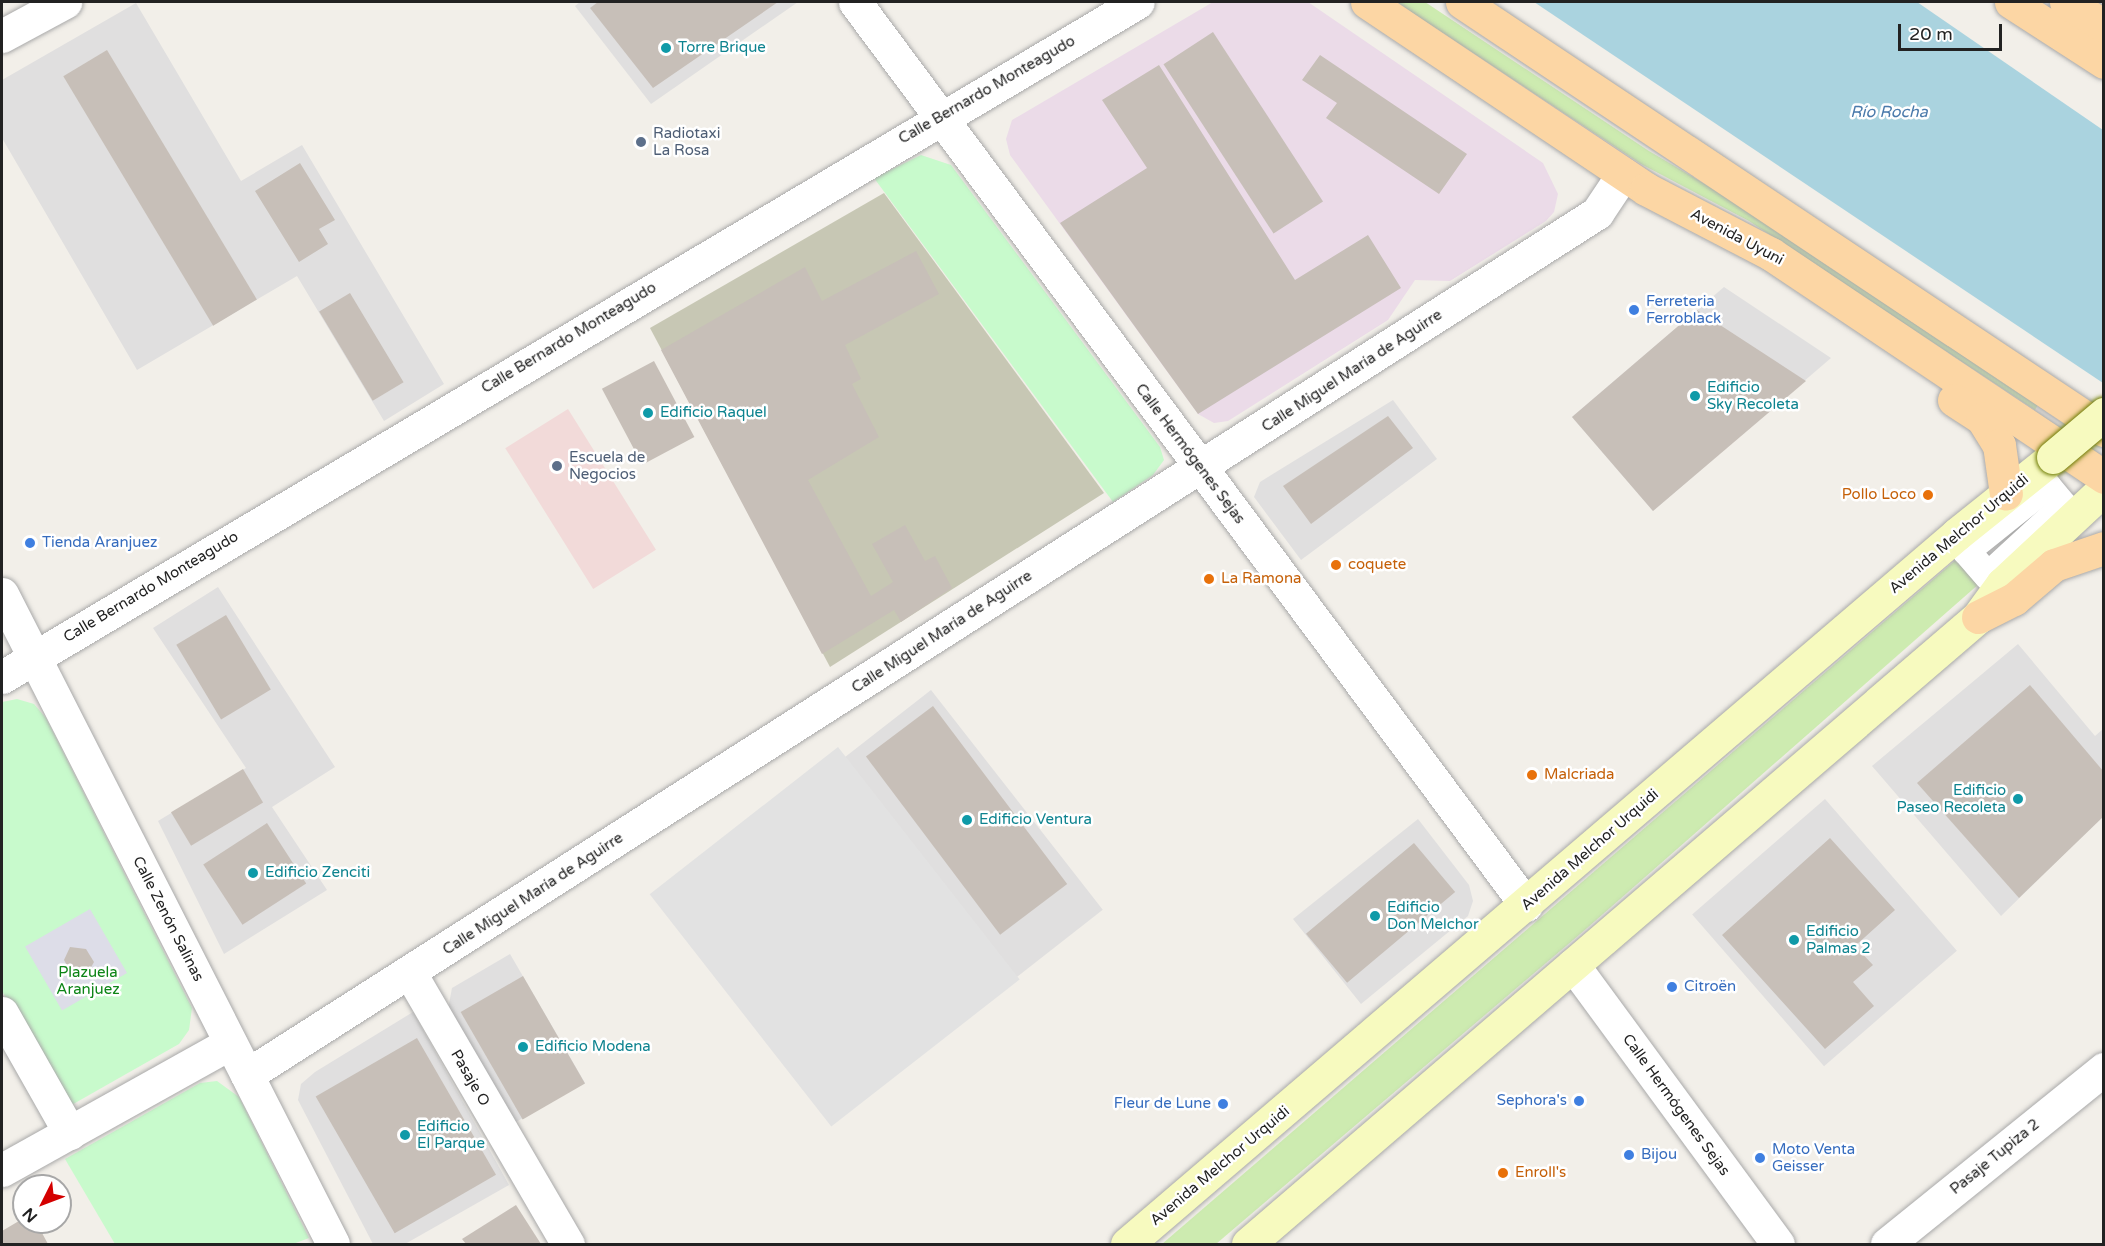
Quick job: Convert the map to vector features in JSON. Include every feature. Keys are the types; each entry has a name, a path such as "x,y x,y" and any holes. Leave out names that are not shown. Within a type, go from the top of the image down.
{"main road":[{"name":"Avenida Uyuni","path":"1367,2 1634,182 1771,254 2103,485"},
{"path":"1462,2 2103,430"},
{"path":"2011,2 2103,62"},
{"path":"2066,2 2103,26"},
{"path":"1634,182 1725,250 1982,418 1999,445 2006,494"},
{"name":"Avenida Melchor Urquidi","path":"1127,1245 2006,494 2103,414"},
{"path":"1248,1245 1978,616 2002,584 2103,485"},
{"path":"1978,616 2014,599 2054,565 2103,548"}],"street":[{"path":"2,36 65,2"},
{"name":"Calle Hermógenes Sejas","path":"855,2 1526,905"},
{"name":"Calle Bernardo Monteagudo","path":"2,677 939,117 1138,2"},
{"name":"Calle Miguel María de Aguirre","path":"246,1075 410,973 1597,213 1634,182"},
{"name":"Calle Zenón Salinas","path":"2,594 333,1245"},
{"name":"Calle Hermógenes Sejas","path":"1573,965 1778,1245"},
{"name":"Pasaje O","path":"410,973 568,1245"},
{"path":"2,1013 70,1133"},
{"path":"2,1170 230,1043"},
{"name":"Pasaje Tupiza 2","path":"1887,1245 2103,1069"}],"shaded area":[{"name":"Torre Brique","path":"580,2 798,2 651,104 575,6"},
{"path":"1213,2 1308,2 1543,163 1558,194 1554,212 1546,221 1450,281 1415,280 1388,320 1228,421 1214,423 1198,414 1010,155 1006,139 1012,120"},
{"path":"136,3 241,181 302,145 444,384 384,421 297,276 137,370 2,138 2,80"},
{"path":"884,193 1104,493 830,667 650,328"},
{"name":"Edificio Sky Recoleta","path":"1724,287 1831,358 1653,511 1572,417"},
{"path":"1393,400 1437,459 1301,560 1254,497 1260,482"},
{"path":"568,409 656,550 593,589 505,448"},
{"path":"218,587 335,767 272,807 327,890 224,954 158,821 246,768 153,628"},
{"name":"Edificio Paseo Recoleta","path":"2018,644 2095,736 2103,729 2103,816 2001,916 1872,766"},
{"name":"Edificio Ventura","path":"931,690 1103,910 1017,977 845,757"},
{"path":"838,747 1020,979 831,1127 650,894"},
{"name":"Edificio Palmas 2","path":"1825,799 1957,951 1824,1066 1692,914"},
{"name":"Edificio Don Melchor","path":"1418,819 1469,885 1473,901 1468,916 1361,1004 1293,919"},
{"path":"90,909 127,973 62,1011 25,946"},
{"name":"Edificio Modena","path":"510,954 585,1083 514,1123 448,1009 452,988"},
{"name":"Edificio El Parque","path":"413,1012 509,1185 405,1244 373,1244 298,1100 301,1084 315,1072"}],"green space":[{"path":"1396,2 1425,2 1649,151 1754,213 2039,403 2035,410 1749,221 1641,164"},
{"path":"921,155 951,165 1160,447 1164,460 1153,475 1113,502 874,178"},
{"path":"1966,551 1988,576 1586,929 1216,1244 1162,1244"},
{"name":"Plazuela Aranjuez","path":"17,699 34,704 46,718 192,1008 189,1030 179,1044 68,1107 2,991 2,702"},
{"path":"217,1081 239,1097 309,1238 293,1244 115,1244 65,1159 200,1083"}],"water":[{"name":"Río Rocha","path":"1534,2 1917,2 2103,130 2103,383"}],"building":[{"name":"Torre Brique","path":"598,2 778,2 653,88 590,8"},
{"path":"1213,32 1323,201 1274,234 1164,64"},
{"path":"107,50 257,299 213,326 63,76"},
{"path":"1320,55 1467,154 1439,194 1326,118 1337,103 1302,80"},
{"path":"1159,65 1295,280 1368,235 1401,288 1198,414 1060,223 1147,168 1102,100"},
{"path":"300,163 335,220 319,229 328,244 299,262 255,191"},
{"path":"916,251 939,294 845,345 861,379 852,384 879,437 808,480 871,596 893,582 872,544 905,525 925,561 935,556 952,588 901,622 894,610 822,654 661,350 805,267 822,301"},
{"path":"350,293 404,382 373,401 319,312"},
{"name":"Edificio Sky Recoleta","path":"1697,310 1806,381 1653,511 1572,417"},
{"name":"Edificio Raquel","path":"654,361 694,437 642,465 602,389"},
{"path":"1388,416 1413,448 1311,524 1283,486"},
{"path":"226,615 271,690 221,719 176,645"},
{"name":"Edificio Paseo Recoleta","path":"2030,685 2104,772 2104,816 2019,898 1917,783"},
{"name":"Edificio Ventura","path":"933,706 1067,884 1000,935 866,757"},
{"path":"243,769 263,802 191,846 171,812"},
{"name":"Edificio Zenciti","path":"267,823 306,883 242,925 203,864"},
{"name":"Edificio Palmas 2","path":"1830,838 1895,910 1855,946 1873,965 1853,982 1874,1006 1825,1049 1722,935"},
{"name":"Edificio Don Melchor","path":"1414,843 1455,892 1347,983 1306,934"},
{"path":"70,947 86,949 94,962 86,976 71,973 64,960"},
{"name":"Edificio Modena","path":"523,976 585,1083 523,1119 461,1012"},
{"name":"Edificio El Parque","path":"417,1038 496,1175 395,1233 316,1096"},
{"path":"516,1205 541,1244 466,1244 462,1239"},
{"path":"12,1225 12,1234 43,1234 48,1244 2,1244 2,1231"}],"place":[{"name":"Torre Brique","path":"666,48"},
{"name":"Radiotaxi La Rosa","path":"641,142"},
{"name":"Ferreteria Ferroblack","path":"1634,310"},
{"name":"Edificio Sky Recoleta","path":"1695,396"},
{"name":"Edificio Raquel","path":"648,413"},
{"name":"Escuela de Negocios","path":"557,466"},
{"name":"Pollo Loco","path":"1928,495"},
{"name":"Tienda Aranjuez","path":"30,543"},
{"name":"coquete","path":"1336,565"},
{"name":"La Ramona","path":"1209,579"},
{"name":"Malcriada","path":"1532,775"},
{"name":"Edificio Paseo Recoleta","path":"2018,799"},
{"name":"Edificio Ventura","path":"967,820"},
{"name":"Edificio Zenciti","path":"253,873"},
{"name":"Edificio Don Melchor","path":"1375,916"},
{"name":"Edificio Palmas 2","path":"1794,940"},
{"name":"Citroën","path":"1672,987"},
{"name":"Edificio Modena","path":"523,1047"},
{"name":"Sephora's","path":"1579,1101"},
{"name":"Fleur de Lune","path":"1223,1104"},
{"name":"Edificio El Parque","path":"405,1135"},
{"name":"Bijou","path":"1629,1155"},
{"name":"Moto Venta Geisser","path":"1760,1158"},
{"name":"Enroll's","path":"1503,1173"}]}
